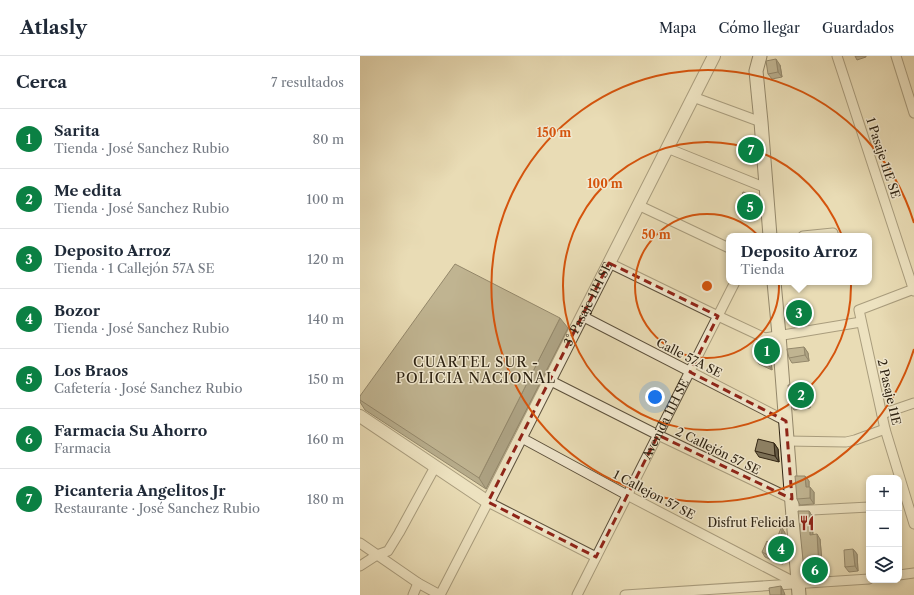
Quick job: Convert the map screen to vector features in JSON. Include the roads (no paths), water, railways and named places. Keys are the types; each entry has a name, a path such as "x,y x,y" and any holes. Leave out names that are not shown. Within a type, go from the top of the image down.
{"main road":[{"path":"760,56 756,71 766,188 768,233"},
{"path":"774,285 799,590"}],"street":[{"name":"3° Pasaje 11H SE","path":"440,595 714,56"},
{"name":"1 Pasaje 11E SE","path":"837,56 914,290"},
{"path":"896,56 914,113"},
{"path":"693,97 761,122"},
{"path":"667,148 766,188"},
{"path":"638,205 726,247"},
{"path":"609,263 765,338 861,322"},
{"name":"Avenida 11H SE","path":"577,595 734,285"},
{"name":"2 Pasaje 11E","path":"914,290 859,310 885,429 903,501 914,524"},
{"name":"Calle 57A SE","path":"582,316 786,421"},
{"name":"2 Callejón 57 SE","path":"549,380 792,505 866,506"},
{"path":"882,414 914,403"},
{"path":"360,416 488,502 596,557"},
{"path":"787,441 846,442 885,429"},
{"name":"1 Callejon 57 SE","path":"520,437 799,590"},
{"path":"360,566 388,551 435,467"},
{"path":"360,543 418,583 440,595"},
{"path":"902,574 914,572"},
{"path":"625,595 799,590 866,579"},
{"path":"413,595 418,583"}],"place":[{"name":"Picanteria Angelitos Jr","path":"751,150"},
{"name":"Los Braos","path":"750,207"},
{"name":"Deposito Arroz","path":"799,313"},
{"name":"Sarita","path":"767,351"},
{"name":"Me edita","path":"801,395"},
{"name":"Disfrut Felicida","path":"807,523"},
{"name":"Bozor","path":"781,549"},
{"name":"Farmacia Su Ahorro","path":"815,570"}],"district":[{"name":"CUARTEL SUR - POLICIA NACIONAL","path":"476,370"}]}
